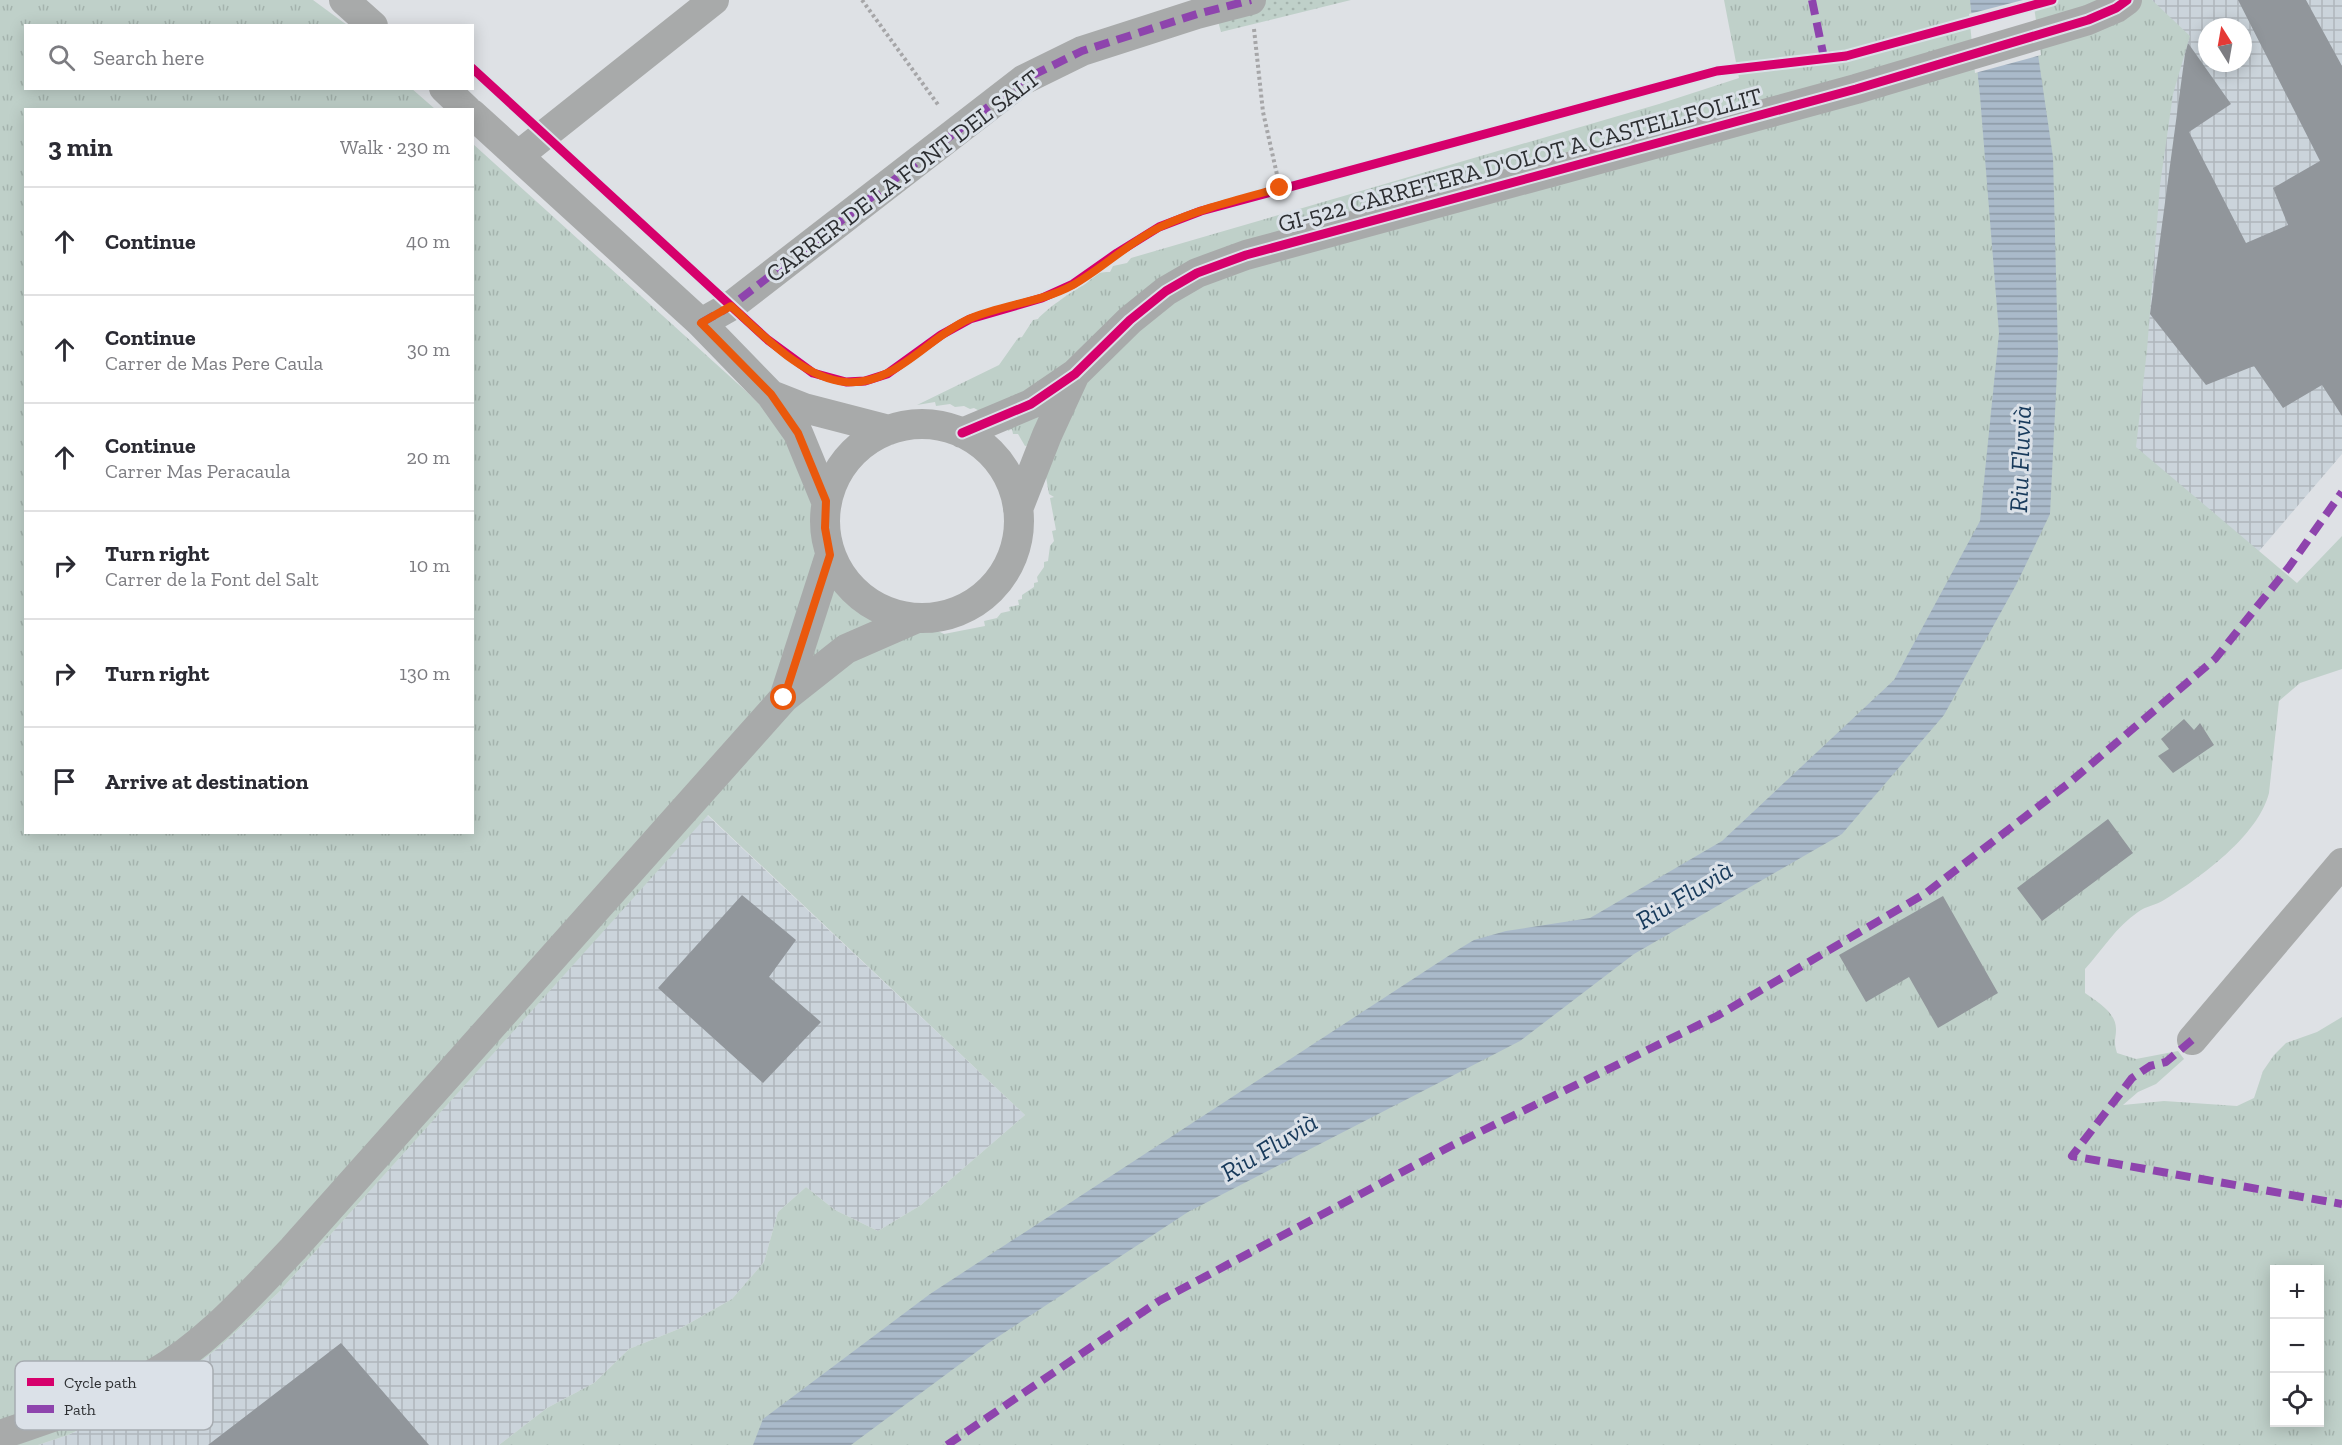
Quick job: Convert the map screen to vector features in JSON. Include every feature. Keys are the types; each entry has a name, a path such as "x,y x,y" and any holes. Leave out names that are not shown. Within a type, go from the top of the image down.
{"street":[{"path":"344,0 371,24"},
{"path":"519,155 714,0"},
{"name":"CARRER DE LA FONT DEL SALT","path":"701,323 731,306 1023,80 1082,51 1196,7 1251,0"},
{"name":"GI-522 CARRETERA D'OLOT A CASTELLFOLLIT","path":"962,433 1031,404 1075,374 1130,320 1166,291 1197,273 1236,258 1856,89 2088,20 2116,8 2127,0"},
{"path":"446,90 465,108"},
{"path":"474,116 701,323 771,394 798,433 826,501"},
{"name":"GI-522 CARRETERA D'OLOT A CASTELLFOLLIT","path":"1018,509 1047,435 1075,374"},
{"path":"771,394 804,408 889,430"},
{"path":"914,424 938,426 962,433 979,442 994,456 1006,472 1014,490 1019,530 1006,570 993,587 977,601 959,611 938,617 917,618 894,615 873,606 855,592 841,575 830,555 825,528 826,501 842,465 855,450 871,438 889,430 914,424"},
{"path":"784,698 830,555"},
{"path":"172,1361 231,1315 293,1249 784,698 846,649 917,618"},
{"path":"2192,1040 2342,863"},
{"path":"0,1435 15,1430"}],"path":[{"path":"862,0 957,131"},
{"path":"1251,0 1263,112 1276,189 1292,185"}],"shaded area":[{"path":"2150,0 2342,0 2342,454 2242,571 2130,466"},
{"path":"707,815 1025,1115 921,1205 878,1231 835,1210 806,1187 778,1212 764,1262 732,1299 681,1328 629,1349 594,1383 547,1408 499,1445 38,1445 78,1430 213,1430 213,1361 201,1361 278,1293"}],"green space":[{"path":"0,0 313,0 346,24 24,24 24,90 413,90 434,108 24,108 24,834 474,834 474,145 747,392 830,476 823,511 835,570 840,569 849,591 854,590 861,603 866,602 867,607 871,606 872,611 883,618 923,629 924,633 938,631 944,634 985,626 984,621 997,618 1001,613 1010,611 1009,607 1019,605 1018,600 1022,599 1022,595 1034,587 1044,567 1044,562 1048,561 1050,546 1054,541 1052,531 1056,530 1050,498 1054,497 1049,494 1044,466 1030,445 1025,446 1018,434 1013,434 1012,429 1008,431 1007,426 974,408 955,407 950,404 936,406 935,402 917,405 999,365 1033,320 1038,319 1052,306 1086,284 1096,274 1110,272 1113,266 1127,263 1131,258 1659,104 1739,78 1724,0 2152,0 2190,36 2173,94 2160,185 2147,350 2136,447 2297,583 2342,536 2342,669 2300,683 2279,701 2269,793 2253,825 2210,868 2164,900 2141,910 2123,924 2085,969 2085,993 2113,1017 2117,1053 2136,1059 2178,1051 2184,1059 2156,1084 2138,1092 2123,1105 2164,1101 2237,1106 2254,1098 2263,1071 2286,1043 2317,1032 2342,1017 2342,1445 499,1445 547,1408 594,1383 629,1349 681,1328 732,1299 764,1262 778,1212 806,1187 835,1210 878,1231 921,1205 1025,1115 708,815 278,1293 218,1348 201,1361 15,1361 15,1430 78,1430 38,1445 0,1445"},
{"path":"1212,0 1351,0 1221,32"}],"water":[{"name":"Riu Fluvià","path":"1970,0 2030,0 2053,157 2058,352 2050,514 2016,585 1944,715 1842,834 1634,954 1520,1041 1188,1212 987,1344 851,1445 753,1445 763,1419 930,1294 1459,949 1474,940 1506,931 1590,918 1722,841 1894,680 1980,521 1999,333"}],"pier":[{"path":"2023,0 2033,0 2041,55 1975,73 1969,14"}],"building":[{"path":"2238,0 2306,0 2342,66 2342,416 2322,385 2283,408 2254,366 2206,385 2150,314 2188,43 2198,57 2198,72 2208,72 2231,104 2189,132 2246,243 2288,225 2273,188 2320,161 2252,27 2252,18 2247,18"},
{"path":"2184,719 2194,730 2200,723 2214,745 2173,773 2158,756 2169,749 2161,739"},
{"path":"2108,819 2133,853 2042,921 2017,888"},
{"path":"742,895 796,940 769,977 821,1022 763,1083 658,988"},
{"path":"1943,896 1998,993 1938,1028 1909,977 1866,1002 1839,955"},
{"path":"341,1343 429,1445 208,1445"}],"marked path":[{"path":"701,323 731,306 1023,80 1082,51 1197,14 1251,0"},
{"path":"1812,0 1824,58"},
{"path":"947,1445 1159,1301 1451,1146 1717,1016 1926,893 2069,783 2215,659 2289,567 2342,492"},
{"path":"2192,1040 2166,1062 2150,1066 2132,1078 2072,1156 2342,1204"}],"cycle path":[{"path":"474,70 768,340 813,373 846,382 865,381 887,374 941,335 970,319 1042,298 1073,284 1159,227 1201,211 1717,71 1846,56 2052,0"},
{"path":"962,433 1031,404 1075,374 1130,320 1166,291 1197,273 1246,255 1856,89 2088,20 2116,8 2127,0"}],"route":[{"path":"784,698 830,555 826,542 826,501 798,433 771,394 701,323 731,306 768,340 813,373 846,382 865,381 887,374 940,335 970,319 1042,298 1073,284 1117,253 1159,228 1201,211 1280,188"}]}
